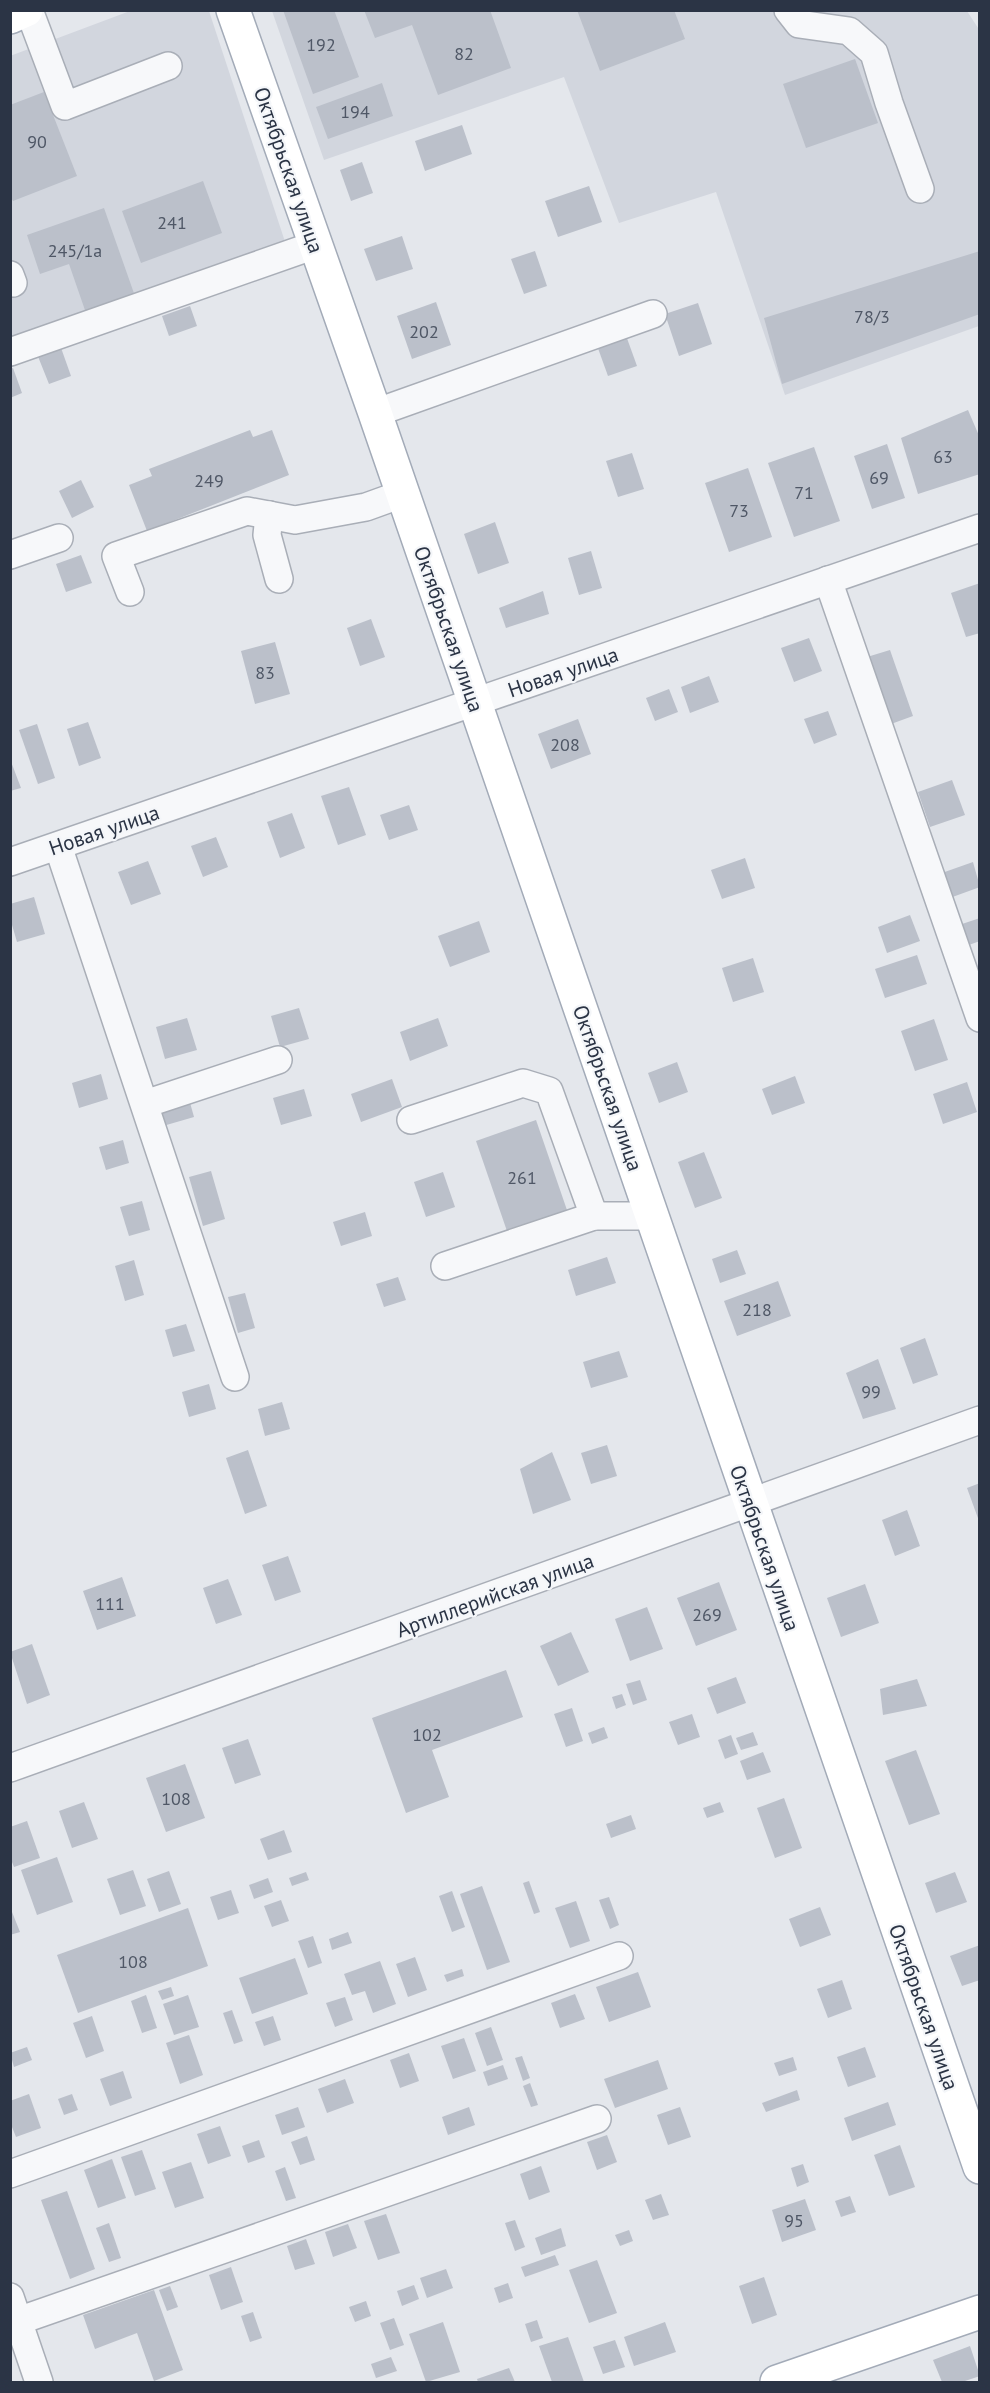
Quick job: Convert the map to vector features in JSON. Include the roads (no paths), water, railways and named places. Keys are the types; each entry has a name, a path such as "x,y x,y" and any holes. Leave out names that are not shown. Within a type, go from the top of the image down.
{"main road":[{"path":"10,17 27,10"},
{"name":"Октябрьская улица","path":"233,10 375,413 980,2167"},
{"path":"777,2382 980,2312"}],"street":[{"path":"27,10 65,106 168,66"},
{"path":"788,10 799,24 849,31 874,53 889,103 920,189"},
{"path":"10,352 315,245"},
{"path":"375,413 653,314"},
{"path":"130,592 116,556 247,511 295,520 366,507 402,494"},
{"path":"269,515 267,535 279,579"},
{"name":"Новая улица","path":"10,862 980,528"},
{"path":"10,555 58,538"},
{"path":"828,580 980,1018"},
{"path":"58,846 235,1377"},
{"path":"145,1104 278,1060"},
{"path":"411,1120 523,1083 549,1091 594,1216"},
{"path":"445,1266 594,1216 652,1216"},
{"name":"Артиллерийская улица","path":"10,1768 980,1420"},
{"path":"10,2174 619,1956"},
{"path":"39,2382 14,2309 597,2120"}]}
